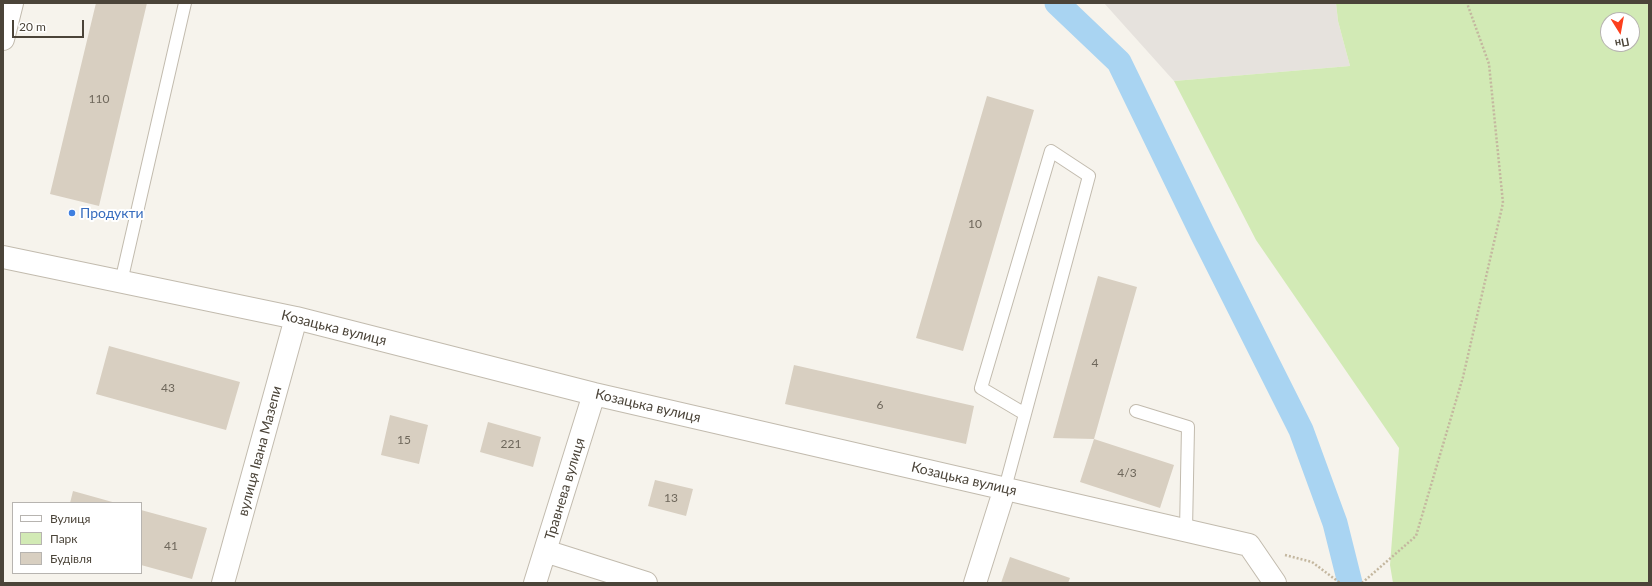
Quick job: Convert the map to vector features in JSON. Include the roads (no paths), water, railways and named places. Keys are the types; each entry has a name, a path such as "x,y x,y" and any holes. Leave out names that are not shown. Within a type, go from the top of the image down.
{"street":[{"path":"3,39 12,3"},
{"name":"Козацька вулиця","path":"3,257 296,318 594,394 1249,545 1275,583"},
{"name":"вулиця Івана Мазепи","path":"223,583 296,318"},
{"name":"Травнева вулиця","path":"535,583 594,394"},
{"path":"975,583 1005,488"},
{"path":"545,551 646,583"}],"lane":[{"path":"121,282 185,3"},
{"path":"1005,488 1025,414 1089,176 1051,151 980,388 1025,414"},
{"path":"1136,411 1188,427 1186,530"}],"waterway":[{"path":"1057,3 1119,62 1202,233 1301,430 1335,523 1350,583"}],"place":[{"name":"Продукти","path":"72,213"}]}
